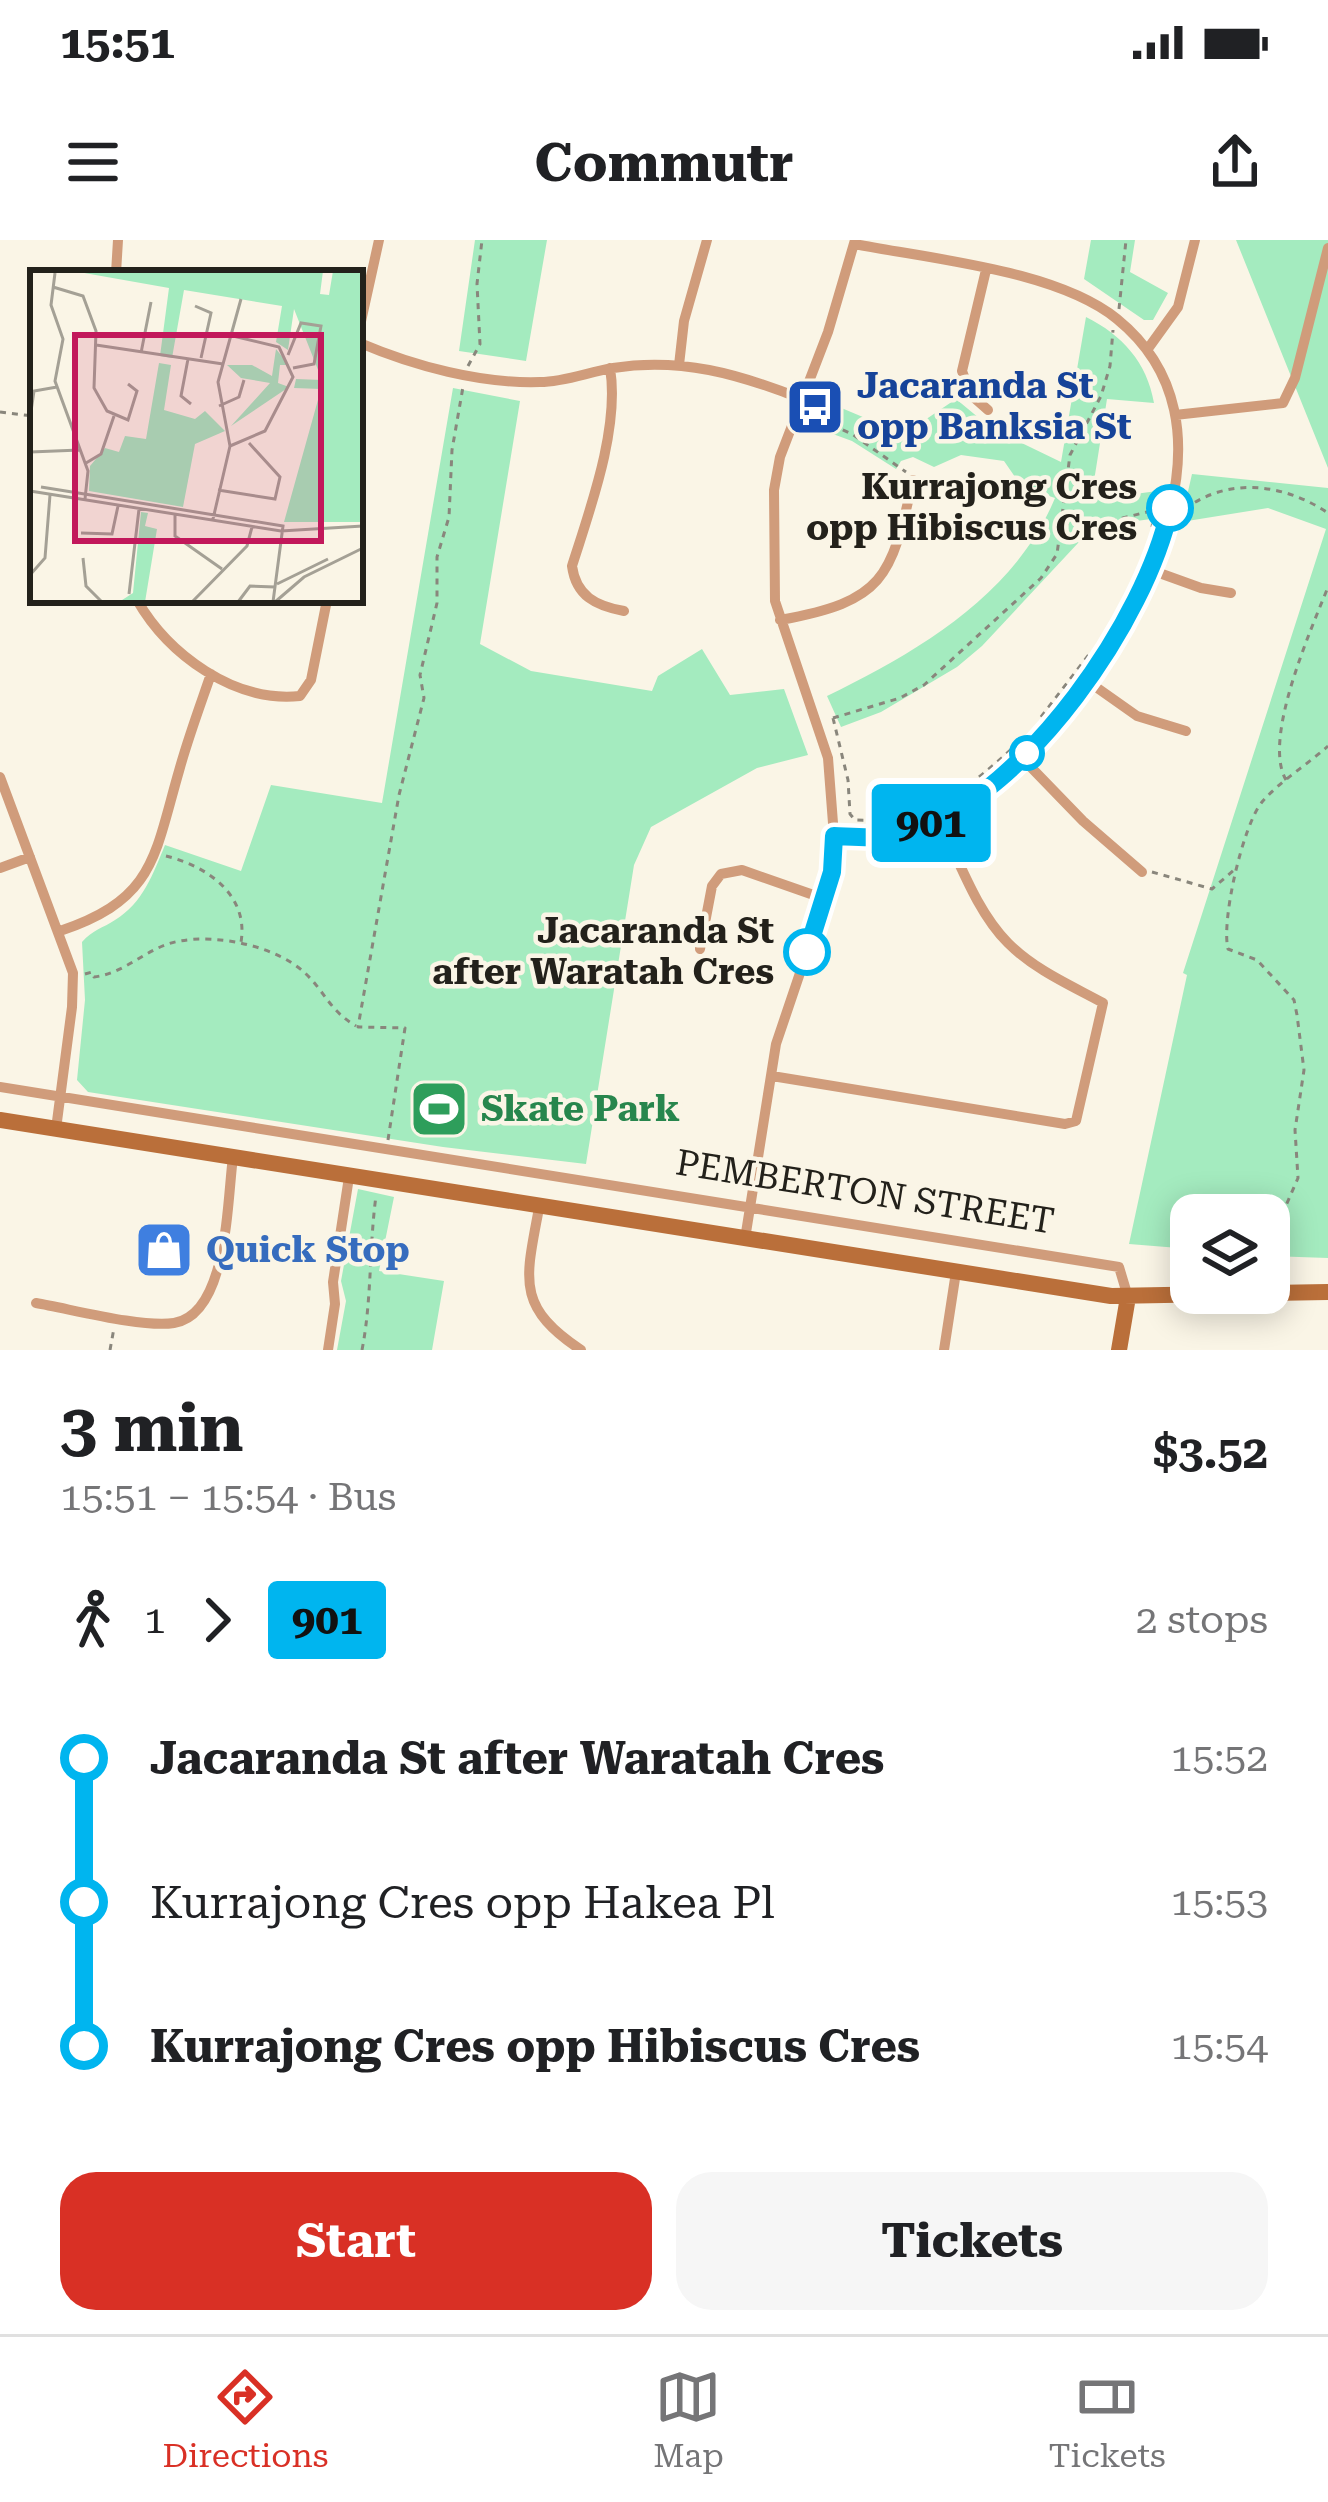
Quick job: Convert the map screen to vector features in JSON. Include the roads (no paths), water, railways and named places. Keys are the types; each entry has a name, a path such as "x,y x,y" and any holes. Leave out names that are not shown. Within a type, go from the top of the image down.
{"main road":[{"name":"PEMBERTON STREET","path":"0,1120 1128,1297 1328,1292"},
{"path":"1119,1350 1128,1297"}],"street":[{"path":"116,270 118,240"},
{"path":"363,312 379,240"},
{"path":"679,365 684,321 707,240"},
{"path":"1148,350 1178,307 1195,240"},
{"path":"745,1239 780,1024 825,899 834,836 832,785 819,723 780,620 772,574 774,490 780,457 828,332 855,242 1057,286 1116,318 1148,350 1164,379 1175,415 1175,484 1151,570 1128,617 1086,680 1022,758 973,799 938,820 889,837 834,836"},
{"path":"1175,415 1283,403 1295,378 1328,248"},
{"path":"986,270 962,371 970,395 988,410"},
{"path":"363,344 419,364 542,382 610,368 679,365 747,376 802,399"},
{"path":"610,368 612,390 601,464 572,566 574,584 585,596 602,607 624,611"},
{"path":"780,620 844,604 867,592 885,573 897,549 913,480"},
{"path":"1151,570 1231,593"},
{"path":"139,603 159,634 211,674 273,694 300,696 306,690 326,603"},
{"path":"60,931 117,906 142,878 158,850 211,674"},
{"path":"1086,680 1138,716 1186,730"},
{"path":"1022,758 1083,821 1142,872"},
{"path":"0,777 73,973 56,1129"},
{"path":"772,1076 1065,1124 1076,1121 1102,1004 1043,970 1006,941 984,910 938,820"},
{"path":"0,868 29,857"},
{"path":"700,949 712,886 727,872 742,871 825,899"},
{"name":"PEMBERTON STREET","path":"0,1087 1119,1267 1128,1297"},
{"path":"35,1303 176,1322 204,1306 216,1276 233,1157"},
{"path":"328,1350 349,1177"},
{"path":"538,1208 531,1251 532,1302 541,1318 581,1350"},
{"path":"944,1350 956,1272"}],"place":[{"name":"Jacaranda St opp Banksia St","path":"815,407"},
{"name":"Kurrajong Cres opp Hibiscus Cres","path":"1170,508"},
{"name":"Jacaranda St after Waratah Cres","path":"807,952"},
{"name":"Skate Park","path":"439,1109"},
{"name":"Quick Stop","path":"164,1250"}]}
